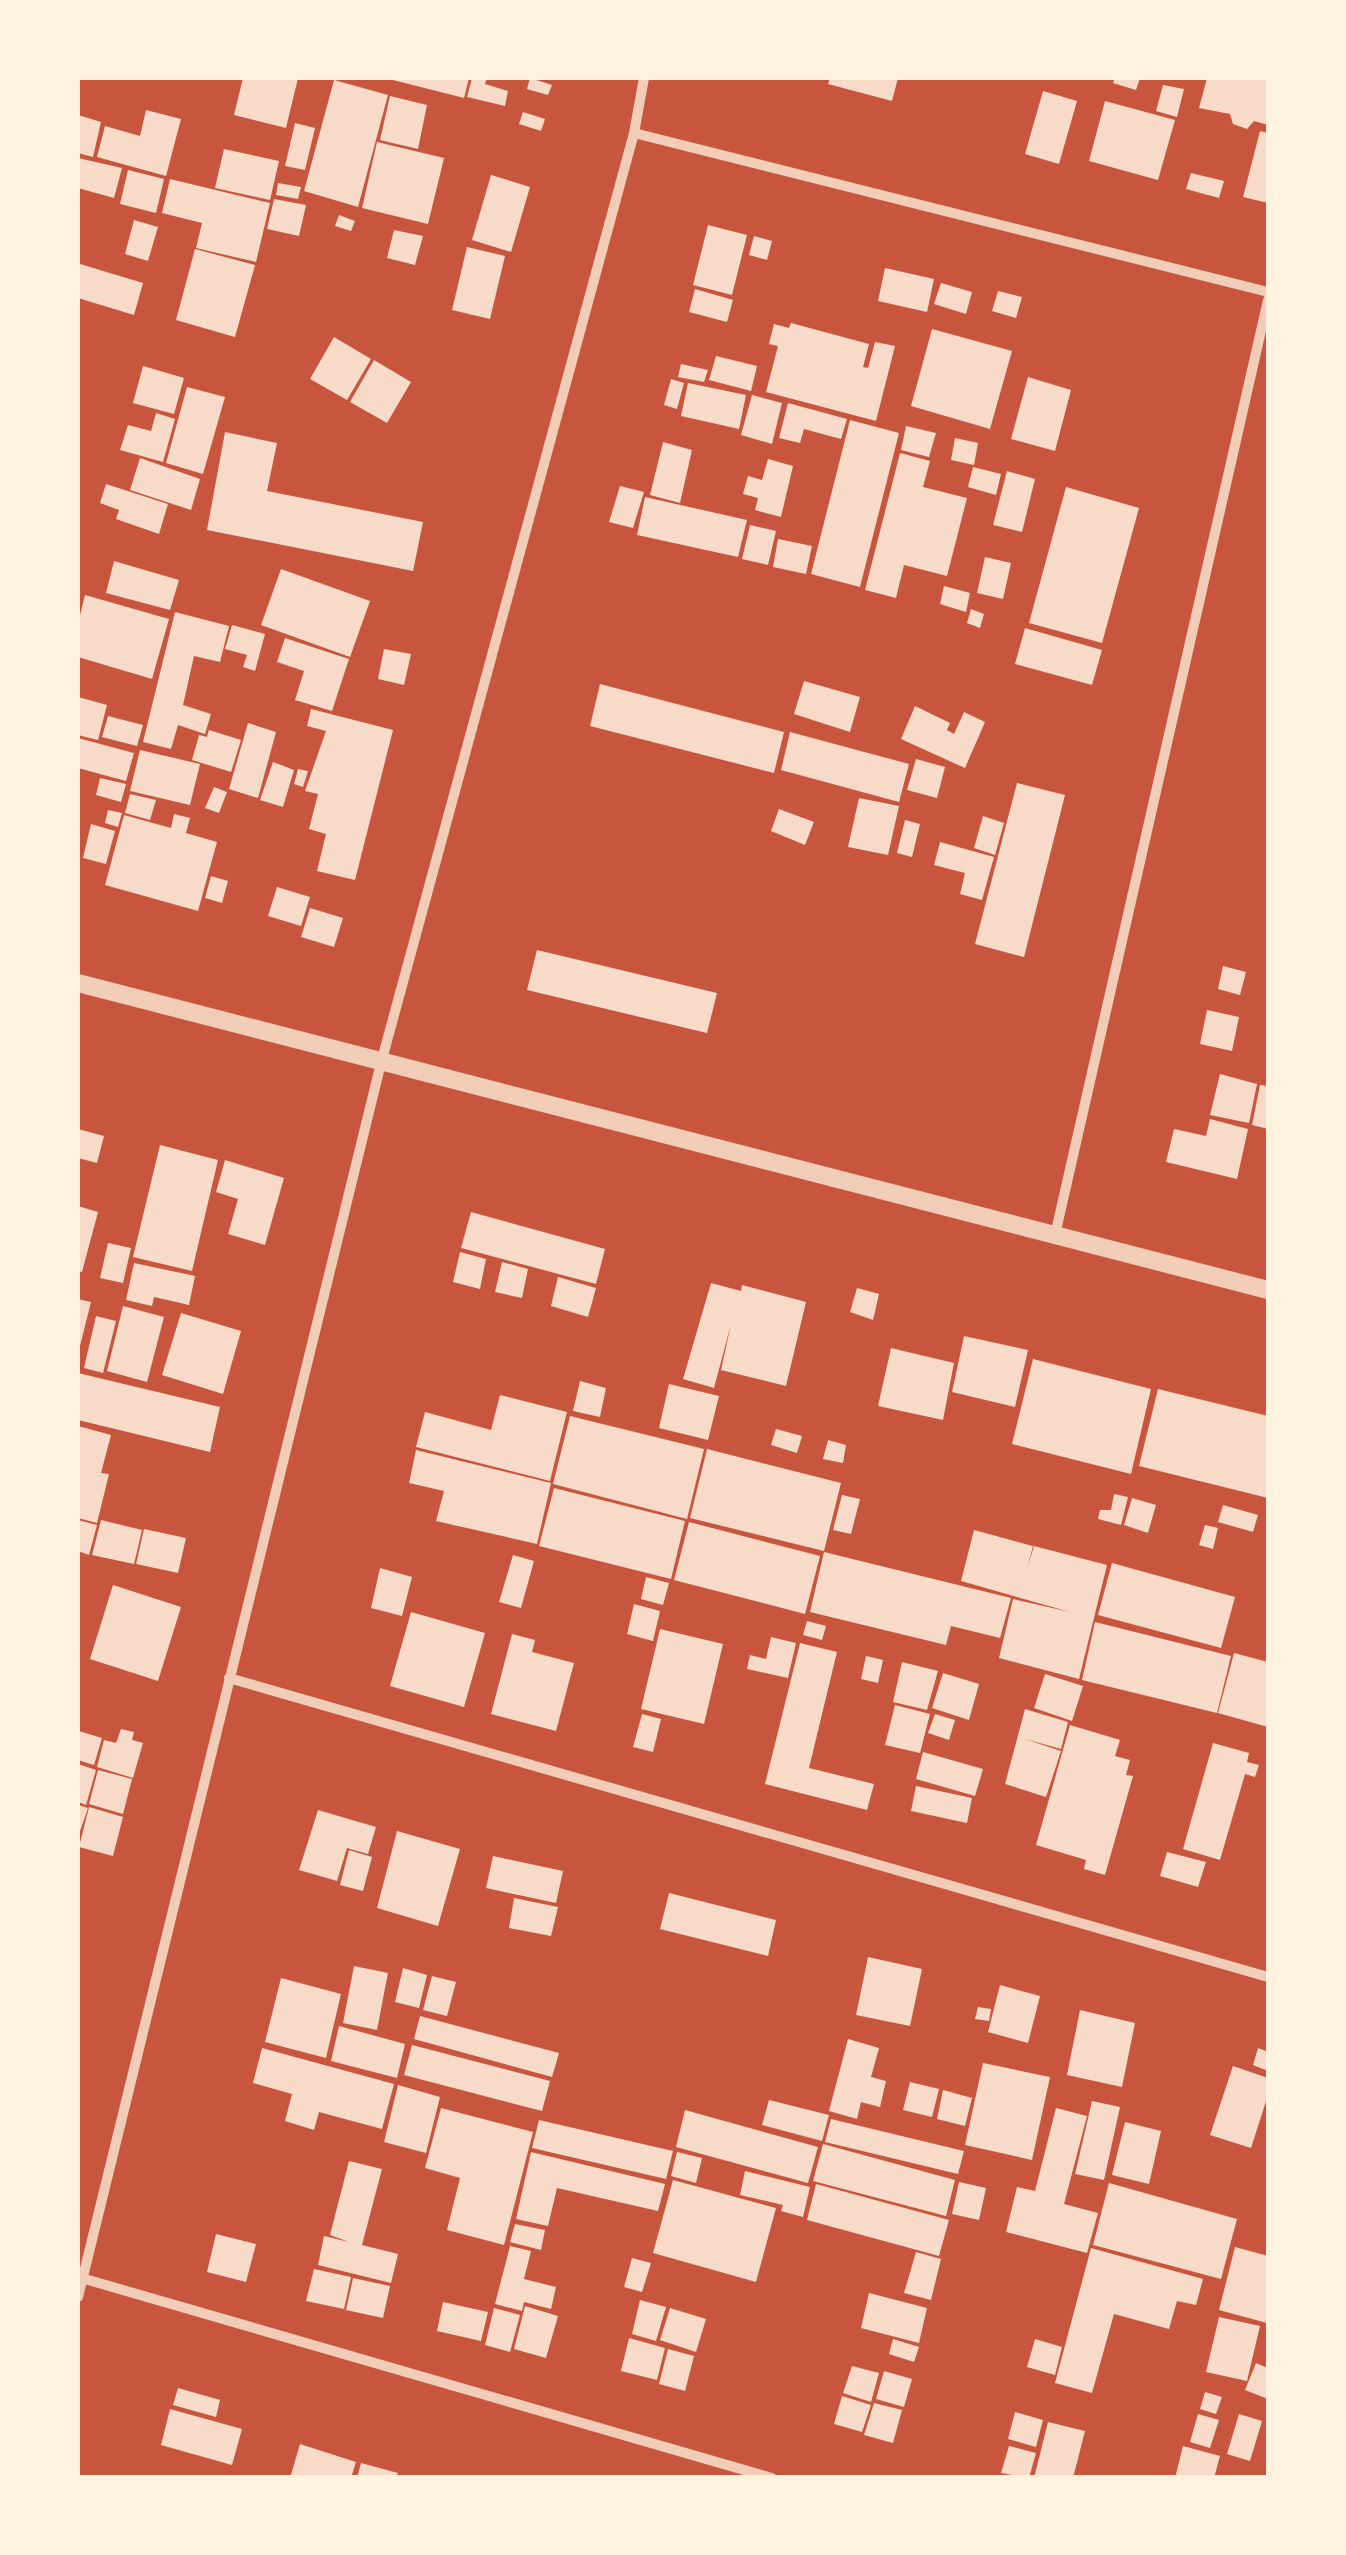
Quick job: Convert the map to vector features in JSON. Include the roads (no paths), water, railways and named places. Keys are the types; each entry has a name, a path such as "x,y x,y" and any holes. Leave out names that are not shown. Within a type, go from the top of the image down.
{"street":[{"path":"78,2297 381,1063 634,133 644,78"},
{"path":"634,133 1268,292"},
{"path":"1055,1235 1268,300"},
{"path":"78,983 1268,1290"},
{"path":"229,1678 1268,1977"},
{"path":"80,2277 744,2474 772,2478"}]}
